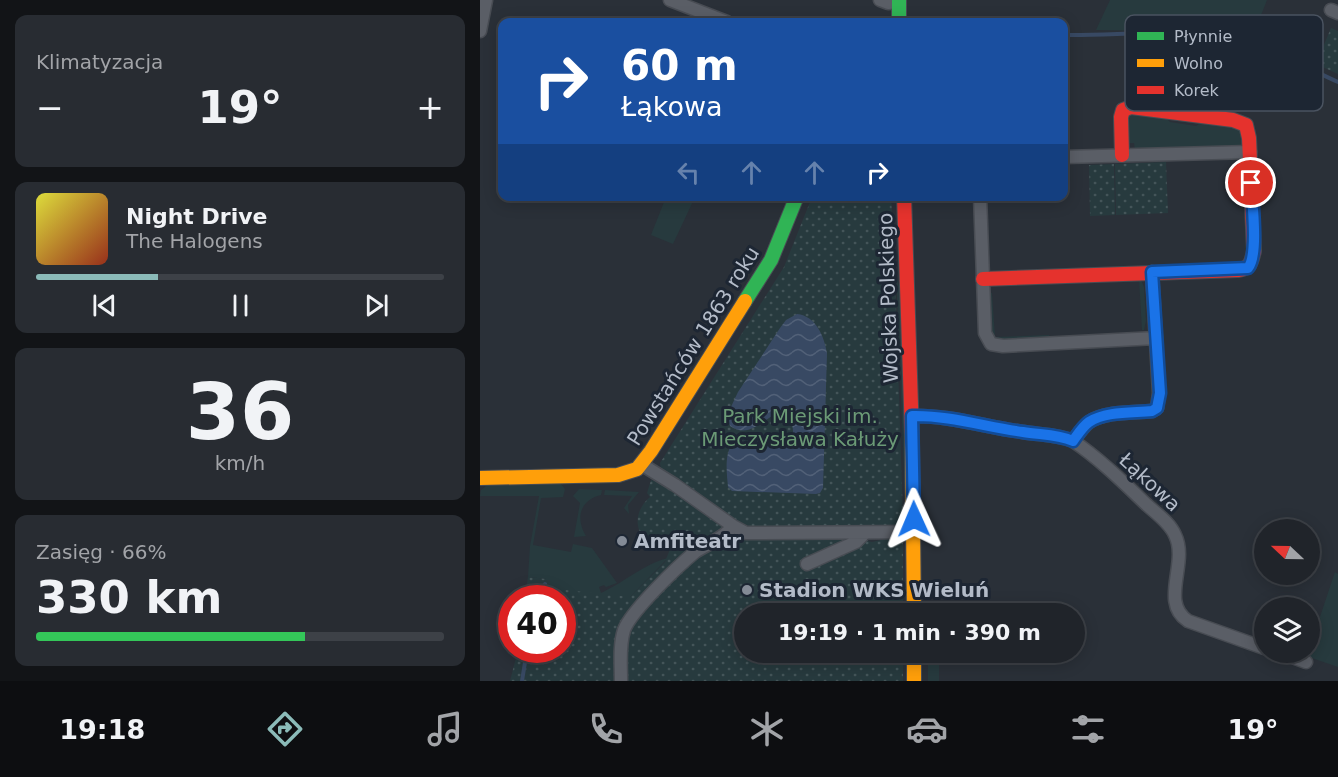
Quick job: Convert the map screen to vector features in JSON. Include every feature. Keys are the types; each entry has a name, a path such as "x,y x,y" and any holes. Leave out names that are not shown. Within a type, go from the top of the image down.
{"street":[{"path":"480,31 486,0"},
{"path":"670,0 717,18"},
{"path":"880,0 888,3 899,1 899,18"},
{"path":"1122,154 1121,117 1125,109"},
{"path":"983,279 1242,269 1251,265 1254,250 1250,152 1246,125 1238,121 1167,111"},
{"path":"1068,157 1250,152"},
{"name":"Powstańców 1863 roku","path":"480,478 618,475 631,472 641,464 771,260 794,201"},
{"name":"Wojska Polskiego","path":"904,201 915,532 914,603"},
{"path":"980,201 986,337 995,345 1156,338"},
{"path":"1073,441 1089,422 1097,418 1152,411 1157,408 1160,393 1152,272"},
{"name":"Łąkowa","path":"912,416 934,416 1022,432 1063,436 1073,441 1139,496 1175,533 1180,558 1174,605 1181,616 1188,621 1254,644"},
{"path":"641,464 675,484 746,533 915,532"},
{"path":"621,681 621,641 631,616 687,559 728,533 733,526"},
{"path":"807,564 856,542 865,533"},
{"path":"914,663 914,681"}],"green space":[{"path":"1110,0 1267,0 1261,15 1125,15 1125,30 1096,30"},
{"path":"1331,28 1338,31 1338,74 1323,67 1323,47"},
{"path":"1131,113 1164,116 1170,122 1196,126 1204,121 1242,128 1241,147 1135,150 1134,143 1127,143 1127,117"},
{"path":"1166,162 1168,213 1116,215 1115,164"},
{"path":"1114,164 1115,215 1090,216 1089,165"},
{"path":"664,201 693,201 673,244 651,235"},
{"name":"Park Miejski im. Mieczysława Kałuży","path":"810,201 891,201 894,246 893,250 886,253 887,271 895,274 903,519 895,526 756,528 720,511 661,470 660,463 784,267"},
{"path":"896,274 901,293 906,424 906,522"},
{"path":"1139,279 1144,287 1146,321 1144,330 1142,330"},
{"path":"989,293 992,293 995,337 1049,335 1050,339 997,341 991,337"},
{"path":"651,480 663,483 736,538 853,538 872,542 890,538 903,543 903,603 734,603 734,663 903,663 903,681 510,681 515,663 576,663 576,591 630,597 665,562 670,549 650,543 639,530 639,514 650,497 647,493"},
{"path":"490,483 561,484 565,489 563,497 541,498 533,545 571,552 573,544 592,548 617,583 599,587 601,593 650,565 668,558 630,597 576,639 576,585 546,585 546,579 528,577 530,546 539,496 480,496 481,490"},
{"path":"579,489 602,490 601,495 594,497 584,505 580,516 586,536 574,537 580,503 573,496"},
{"path":"605,490 639,492 628,505 629,514 624,508 632,496 604,495"},
{"path":"1335,572 1338,574 1338,667 1320,661 1320,617"},
{"path":"528,577 546,579 547,585 527,585"},
{"path":"928,663 939,663 939,681 928,681"}],"water":[{"path":"797,314 809,319 818,328 827,353 823,488 820,493 816,494 732,491 728,487 727,465 732,444 780,444 793,435 791,423 783,416 774,415 748,430 730,426 728,417 738,392 780,328 786,320"}],"waterway":[{"path":"1068,35 1125,34"},
{"path":"1323,75 1338,82"},
{"path":"522,681 525,663"}],"traffic: fast":[{"path":"899,0 899,18"},
{"path":"745,301 771,260 795,201"}],"traffic: slow":[{"path":"480,478 618,475 637,469 651,451 745,301"},
{"path":"912,435 914,603"},
{"path":"914,663 914,681"}],"traffic: jam":[{"path":"1122,155 1121,117 1125,109"},
{"path":"983,279 1246,268 1250,264 1254,251 1249,138 1246,125 1233,120 1162,111"},
{"path":"904,201 912,435"}],"place":[{"name":"Amfiteatr","path":"622,541"},
{"name":"Stadion WKS Wieluń","path":"747,590"}],"route":[{"path":"914,519 912,416 934,416 1022,432 1063,436 1073,441 1089,422 1097,418 1152,411 1157,408 1160,393 1152,272 1248,268 1253,262 1254,250 1251,183"}]}
